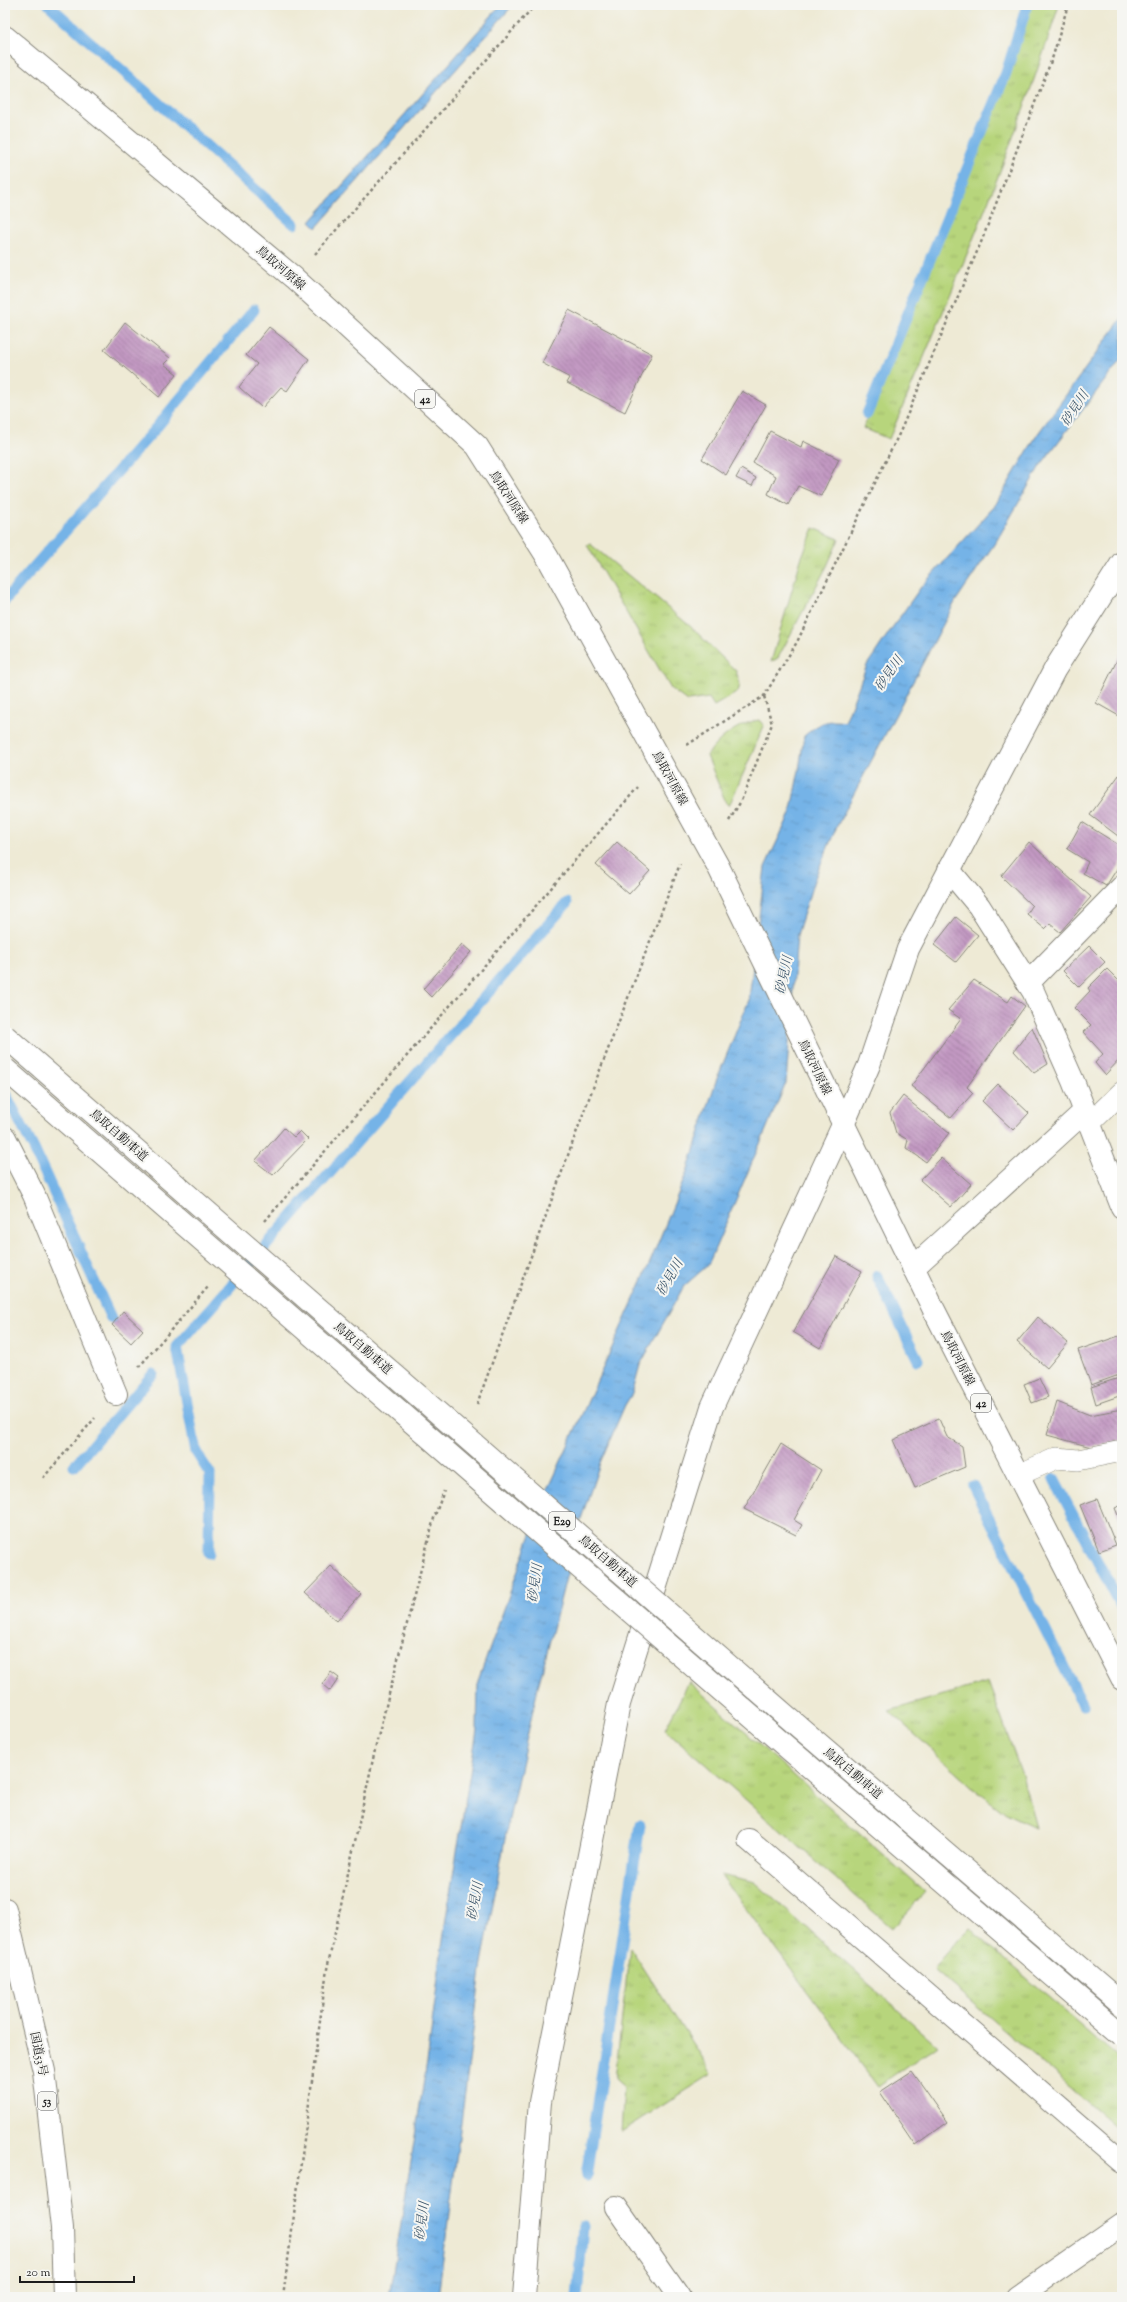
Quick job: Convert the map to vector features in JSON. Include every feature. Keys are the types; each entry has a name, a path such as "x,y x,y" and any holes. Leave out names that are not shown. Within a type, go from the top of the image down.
{"main road":[{"name":"鳥取河原線","path":"5,37 294,278 477,446 548,558 715,858 913,1268 1122,1679"},
{"path":"524,2297 540,2102 619,1704 712,1408 843,1125 869,1065 908,949 1055,669 1122,563"},
{"path":"949,870 979,906 1028,983 1073,1081 1086,1118 1122,1207"},
{"path":"1028,983 1122,888"},
{"name":"鳥取自動車道","path":"5,1036 784,1714 1122,2004"},
{"name":"鳥取自動車道","path":"5,1069 768,1731 1122,2035"},
{"path":"913,1268 1086,1118"},
{"path":"5,1138 34,1195 116,1394"},
{"path":"749,1840 1122,2162"},
{"name":"国道53号","path":"5,1909 44,2071 62,2228 64,2297"},
{"path":"616,2207 680,2297"},
{"path":"1017,2297 1122,2224"}],"lane":[{"path":"1086,1118 1122,1092"},
{"path":"1018,1475 1057,1458 1078,1460 1122,1451"}],"path":[{"path":"294,278 535,5"},
{"path":"260,1227 661,761 764,696 797,642 900,432 982,240 1053,56 1068,5"},
{"path":"715,858 741,801 772,724 764,696"},
{"path":"475,1408 586,1106 696,824"},
{"path":"44,1478 209,1286"},
{"path":"283,2297 327,1969 377,1741 434,1518 445,1488"}],"green space":[{"path":"1030,5 1059,5 1041,60 1001,170 889,439 863,428 1009,71"},
{"path":"814,528 839,539 827,566 778,658 771,662 801,559"},
{"path":"589,543 690,626 736,671 740,684 738,692 714,706 709,698 687,701 671,689 587,545"},
{"path":"759,720 764,726 729,806 726,803 707,756 723,738 736,728"},
{"path":"689,1682 925,1892 892,1928 665,1729"},
{"path":"988,1682 1021,1771 1036,1828 1006,1814 977,1791 889,1711"},
{"path":"721,1875 756,1883 937,2045 878,2087"},
{"path":"969,1928 1122,2061 1122,2132 933,1969"},
{"path":"630,1947 712,2074 621,2132 624,2087 615,2079"}],"water":[{"path":"501,5 513,5 316,228 310,222"},
{"name":"砂見川","path":"1122,318 1122,358 1040,466 997,540 955,602 837,826 814,880 797,935 786,1083 708,1265 684,1286 640,1365 632,1394 625,1405 600,1463 581,1519 539,1683 507,1828 482,1963 438,2297 389,2297 428,2055 445,1924 477,1730 478,1681 543,1501 646,1272 687,1172 716,1081 749,1000 765,867 790,814 804,736 823,723 832,721 845,722 867,665 892,628 921,587 994,507 1037,435"}],"building":[{"path":"569,310 652,354 625,412 567,383 570,378 542,363"},
{"path":"125,322 170,358 164,364 177,374 159,397 104,350"},
{"path":"269,327 309,359 287,391 281,387 262,408 239,387 257,364 246,355"},
{"path":"742,391 766,405 726,475 702,459"},
{"path":"770,431 801,447 803,441 839,459 821,496 798,486 788,505 768,494 776,476 753,463"},
{"path":"741,469 756,478 752,486 736,478"},
{"path":"1122,650 1122,710 1119,716 1096,703"},
{"path":"1119,775 1122,779 1122,839 1090,815"},
{"path":"1082,822 1122,847 1122,861 1106,886 1083,873 1088,862 1067,849"},
{"path":"617,842 650,871 629,894 596,865"},
{"path":"1029,842 1091,897 1060,932 1050,924 1045,929 1027,914 1032,906 1001,876"},
{"path":"956,917 978,935 956,962 934,945"},
{"path":"462,944 471,952 431,997 423,989"},
{"path":"1089,946 1105,962 1079,987 1063,971"},
{"path":"1107,969 1122,984 1122,1057 1105,1075 1095,1063 1103,1054 1083,1032 1091,1025 1074,1008 1090,991 1088,988"},
{"path":"974,980 1008,1002 1012,996 1025,1006 967,1087 973,1093 951,1118 911,1086 961,1019 948,1010"},
{"path":"1032,1027 1048,1064 1034,1073 1014,1051"},
{"path":"998,1084 1029,1113 1013,1130 982,1101"},
{"path":"903,1096 949,1133 926,1162 906,1148 908,1140 896,1133 890,1113"},
{"path":"284,1128 294,1137 300,1131 308,1139 273,1175 255,1161"},
{"path":"941,1158 971,1184 951,1207 920,1180"},
{"path":"836,1256 862,1271 820,1348 793,1332"},
{"path":"123,1311 143,1330 131,1343 112,1325"},
{"path":"1038,1317 1068,1343 1047,1368 1017,1342"},
{"path":"1122,1335 1122,1374 1091,1385 1078,1350"},
{"path":"1122,1377 1122,1395 1096,1404 1091,1387"},
{"path":"1039,1378 1048,1397 1032,1403 1024,1384"},
{"path":"1057,1402 1090,1415 1122,1409 1122,1440 1091,1447 1047,1435"},
{"path":"939,1419 947,1437 962,1446 965,1467 915,1488 893,1440"},
{"path":"781,1444 821,1470 794,1520 802,1525 796,1535 744,1509"},
{"path":"1097,1499 1116,1545 1099,1551 1080,1505"},
{"path":"1122,1505 1122,1525 1115,1508"},
{"path":"331,1566 361,1594 337,1621 305,1593"},
{"path":"331,1672 339,1678 330,1691 322,1684"},
{"path":"912,2071 948,2122 916,2145 880,2092"}],"waterway":[{"path":"49,5 294,224"},
{"path":"867,414 1006,73 1027,5"},
{"path":"5,600 155,429 254,310"},
{"path":"209,1553 210,1474 196,1452 177,1347 567,903"},
{"path":"5,1093 34,1149 111,1318"},
{"path":"877,1276 918,1360"},
{"path":"74,1466 153,1374"},
{"path":"1054,1479 1122,1608"},
{"path":"973,1486 1083,1705"},
{"path":"586,2176 640,1825"},
{"path":"577,2297 583,2226"}]}
